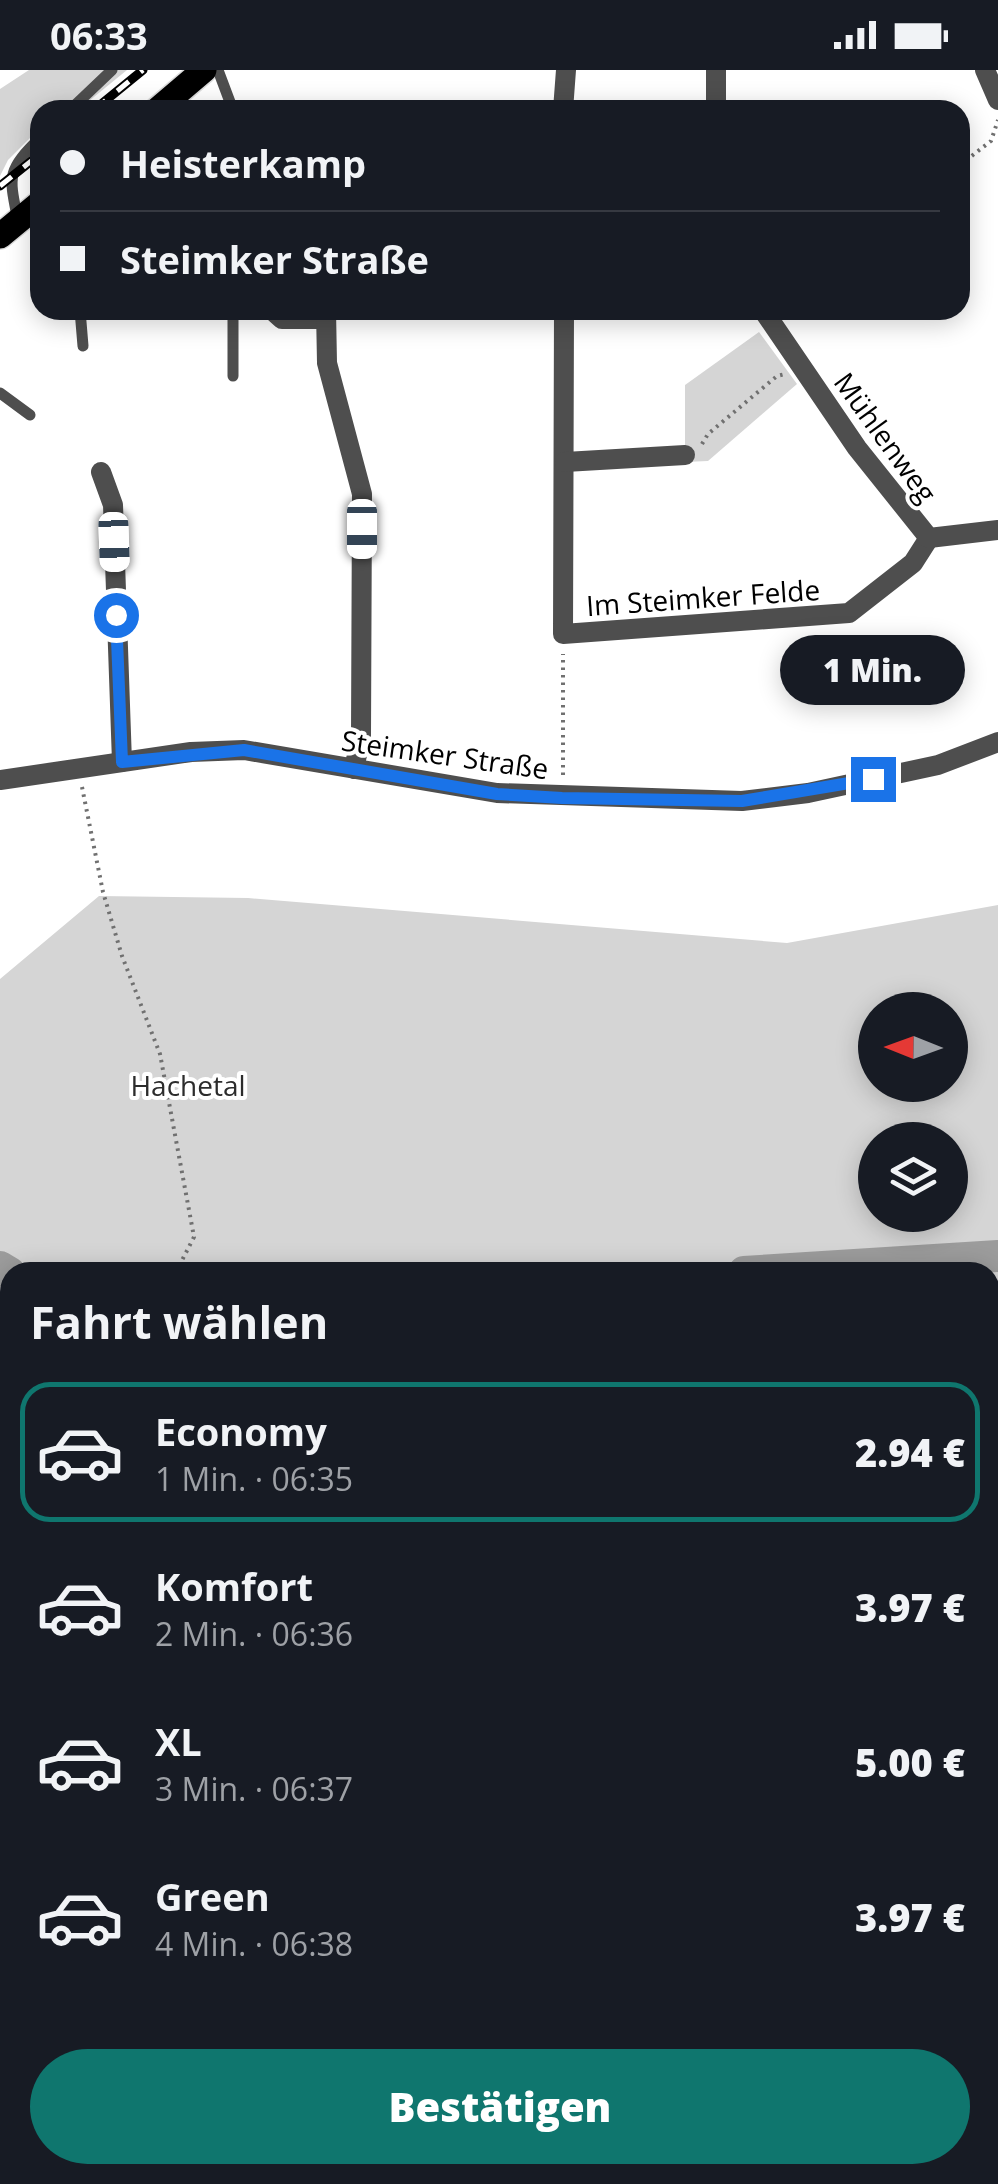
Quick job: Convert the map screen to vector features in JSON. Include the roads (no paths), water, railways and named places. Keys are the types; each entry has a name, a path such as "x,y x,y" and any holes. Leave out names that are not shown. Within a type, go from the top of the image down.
{"main road":[{"path":"168,100 204,70"},
{"path":"9,229 30,211"}],"street":[{"path":"564,100 566,70"},
{"path":"716,70 716,100"},
{"path":"985,70 998,100"},
{"path":"326,320 326,364 362,494 362,736 354,769"},
{"name":"Im Steimker Felde","path":"564,320 563,634 849,613 913,563 929,538"},
{"name":"Mühlenweg","path":"770,320 929,538 998,530"},
{"path":"565,462 685,456"},
{"path":"100,472 113,505 122,762"},
{"name":"Steimker Straße","path":"0,780 244,750 497,794 742,801 808,793 938,765 998,742"}],"lane":[{"path":"80,100 112,70"},
{"path":"218,70 229,100"},
{"path":"9,229 10,179 15,162 30,148"},
{"path":"81,320 83,346"},
{"path":"233,320 233,376"},
{"path":"0,393 30,415"}],"waterway":[{"path":"903,1262 998,1256"}],"railway":[{"path":"106,100 143,70"},
{"path":"0,186 30,162"}],"park label":[{"name":"Hachetal","path":"188,1085"}]}
